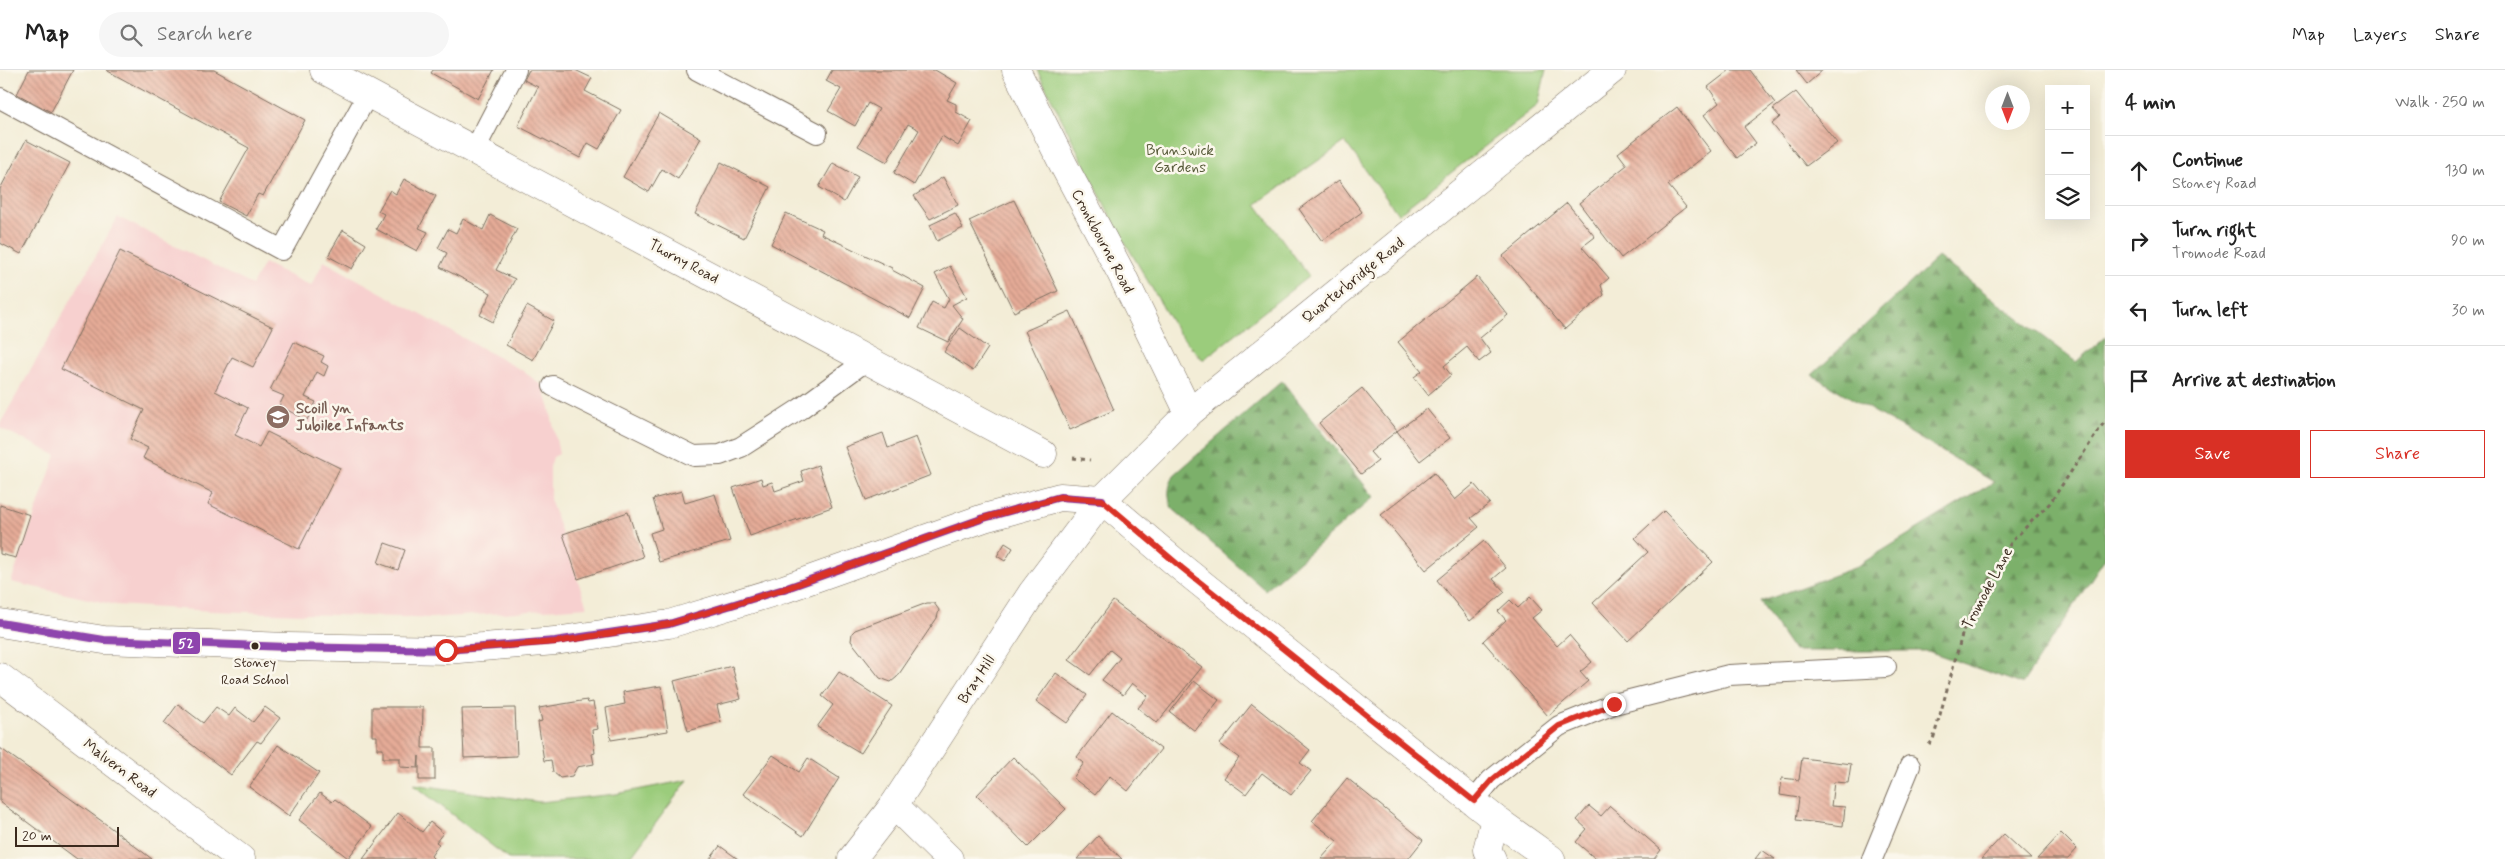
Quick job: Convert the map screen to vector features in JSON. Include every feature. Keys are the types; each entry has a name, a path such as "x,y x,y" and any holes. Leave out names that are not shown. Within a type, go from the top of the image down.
{"main road":[{"name":"Thorny Road","path":"324,70 1043,454"},
{"name":"Cronkbourne Road","path":"1016,70 1121,273 1189,413"},
{"name":"Quarterbridge Road","path":"1102,500 1189,413 1598,75"},
{"path":"0,623 104,640 288,647 446,650 555,642 669,624 784,589 984,518 1060,497 1102,500 1182,568 1495,819 1551,859"},
{"name":"Bray Hill","path":"852,859 894,805 1032,593 1102,500"},
{"name":"Malvern Road","path":"0,677 241,859"},
{"path":"894,805 949,859"},
{"path":"1492,859 1487,850 1495,819"}],"lane":[{"path":"474,149 516,70"},
{"path":"698,70 817,133"},
{"path":"0,98 282,250 368,94"},
{"path":"553,386 694,456 720,455 741,447 800,409 867,360"},
{"path":"1474,801 1492,780 1559,726 1614,704 1729,676 1886,667"},
{"path":"1872,859 1910,766"}],"path":[{"name":"Tromode Lane","path":"1910,766 1933,740 1965,624 2012,541 2050,502 2105,421"}],"shaded area":[{"name":"Scoill yn Jubilee Infants","path":"118,217 252,285 264,263 311,286 324,261 523,371 543,386 550,409 559,454 553,457 550,467 550,499 587,607 431,618 212,611 116,605 11,582 56,455 0,428 0,424"}],"green space":[{"name":"Brunswick Gardens","path":"1037,70 1546,70 1538,105 1398,214 1345,142 1256,204 1309,276 1203,360 1177,331 1115,225"},
{"path":"1938,257 2076,362 2105,337 2105,558 2022,684 1928,651 1794,651 1760,602 1854,568 1994,482 1812,375"},
{"path":"1282,381 1374,497 1265,590 1172,508 1169,491 1174,475"},
{"path":"688,780 629,859 509,859 413,784 540,802 616,794"}],"building":[{"path":"29,70 73,70 51,112 17,94"},
{"path":"106,70 214,70 305,120 263,196 258,194 246,216 219,202 249,148"},
{"path":"433,70 494,70 478,99 431,73"},
{"path":"529,70 575,70 592,78 585,91 621,110 599,149 588,143 580,158 518,126 538,87 524,80"},
{"path":"832,70 935,70 957,83 947,100 956,104 956,112 972,121 958,146 942,136 914,185 894,173 919,130 908,124 887,162 858,146 879,109 868,103 855,126 828,111 841,89 826,81"},
{"path":"1730,70 1750,70 1775,103 1744,127 1756,143 1737,158 1704,115 1719,103 1708,87"},
{"path":"1796,70 1823,70 1807,84"},
{"path":"1796,92 1837,143 1806,166 1772,124 1780,117 1773,109"},
{"path":"1677,107 1711,151 1668,185 1686,207 1621,258 1579,203 1627,165 1618,153"},
{"path":"659,113 701,138 678,179 662,169 649,192 623,177"},
{"path":"26,140 70,163 21,254 0,243 0,189"},
{"path":"721,162 770,187 744,238 695,214"},
{"path":"833,163 858,177 844,202 819,187"},
{"path":"943,177 958,205 930,219 914,196"},
{"path":"404,179 436,196 419,228 428,232 417,251 376,229 384,214 378,211 390,190 396,194"},
{"path":"1339,180 1362,212 1322,241 1299,209"},
{"path":"1014,200 1058,291 1014,312 969,221"},
{"path":"1567,203 1595,237 1582,247 1609,278 1601,285 1604,295 1565,329 1503,256"},
{"path":"786,213 823,230 821,234 892,268 892,270 925,288 910,318 771,244"},
{"path":"955,213 963,228 937,241 930,225"},
{"path":"490,215 517,229 496,270 515,279 493,322 480,315 491,293 440,267 447,253 438,248 448,229 456,233 463,219 483,230"},
{"path":"343,230 366,244 352,269 328,256"},
{"path":"120,251 273,327 253,367 232,357 215,391 248,408 235,435 259,447 267,432 340,468 299,549 208,504 213,493 143,458 148,448 130,439 144,410 61,369"},
{"path":"950,266 967,297 952,305 963,319 948,342 919,328 932,302 944,308 949,299 935,274"},
{"path":"1477,277 1508,315 1480,338 1491,353 1479,362 1467,347 1444,366 1451,375 1428,395 1414,377 1422,371 1398,342"},
{"path":"527,306 554,321 533,360 506,345"},
{"path":"1070,311 1114,410 1070,430 1025,331"},
{"path":"960,328 988,348 973,371 944,352"},
{"path":"294,342 324,356 321,362 328,366 324,376 317,372 305,397 316,402 307,420 279,406 284,396 270,390"},
{"path":"1362,388 1397,431 1370,452 1378,461 1361,474 1319,423"},
{"path":"1427,409 1450,438 1420,461 1397,431"},
{"path":"883,433 888,448 916,437 931,475 866,500 845,447"},
{"path":"818,465 832,507 750,536 733,488 761,478 763,485 772,482 775,491 804,481 801,471"},
{"path":"1434,473 1455,500 1474,484 1490,503 1471,518 1479,527 1426,570 1381,515"},
{"path":"682,491 685,503 715,494 730,541 659,562 650,533 662,529 653,499"},
{"path":"0,505 30,515 16,558 0,554"},
{"path":"1664,511 1713,562 1628,641 1593,603 1648,552 1635,538"},
{"path":"628,512 643,557 578,579 563,534"},
{"path":"1484,541 1506,568 1493,579 1505,592 1470,621 1437,580"},
{"path":"385,543 405,550 398,570 378,563"},
{"path":"1005,543 1013,548 1005,561 997,556"},
{"path":"1530,597 1542,610 1532,618 1557,646 1569,635 1592,662 1580,672 1588,681 1548,716 1483,641 1506,620 1498,611 1510,600 1518,608"},
{"path":"1113,601 1202,667 1157,723 1138,708 1148,696 1132,683 1123,695 1102,680 1120,658 1110,650 1090,675 1069,660"},
{"path":"927,603 934,603 939,610 937,618 897,677 891,682 880,678 851,641 852,633 855,630"},
{"path":"732,666 741,699 717,705 721,722 688,731 674,681"},
{"path":"839,672 892,706 861,753 817,727 833,705 822,696"},
{"path":"1056,673 1087,695 1067,723 1036,701"},
{"path":"1194,681 1219,700 1195,731 1170,712"},
{"path":"661,686 668,731 611,740 606,708 625,704 623,692"},
{"path":"587,700 588,703 593,702 598,729 592,730 595,753 592,754 594,764 577,767 572,776 560,778 553,772 551,760 544,761 538,722 542,721 539,708"},
{"path":"178,704 203,723 216,707 229,716 235,708 253,722 265,707 280,718 261,743 257,741 231,775 164,723"},
{"path":"1252,704 1310,750 1300,763 1311,771 1291,795 1262,773 1246,794 1224,778 1239,758 1220,744"},
{"path":"372,707 423,707 422,748 435,748 435,780 419,780 419,756 418,768 400,767 400,758 383,758 383,749 377,749 377,736 372,736"},
{"path":"515,708 517,756 464,758 462,709"},
{"path":"1112,711 1161,749 1128,791 1110,776 1095,795 1073,778 1084,763 1077,757"},
{"path":"278,745 319,773 289,816 249,787"},
{"path":"0,748 152,859 77,859 0,802"},
{"path":"773,755 799,772 808,758 839,778 803,836 743,794"},
{"path":"1013,757 1066,809 1028,847 977,795"},
{"path":"1802,758 1851,764 1848,783 1834,782 1831,806 1845,807 1843,826 1796,820 1799,798 1780,795 1782,778 1799,780"},
{"path":"1347,778 1423,840 1408,859 1321,859 1337,841 1312,821"},
{"path":"320,793 332,802 335,799 372,827 348,858 299,820"},
{"path":"1589,806 1601,816 1610,806 1661,850 1654,859 1596,859 1576,842 1587,829 1577,820"},
{"path":"398,813 422,832 430,822 443,833 436,842 439,844 431,856 434,859 363,859"},
{"path":"2061,833 2077,849 2068,859 2037,859"},
{"path":"2004,834 2031,859 1981,859"},
{"path":"1098,836 1122,859 1077,859"},
{"path":"720,846 738,859 710,859"},
{"path":"1762,850 1775,859 1755,859"}],"transit line":[{"name":"52","path":"0,623 104,640 288,647 446,650 555,641 669,624 784,589 984,518 1060,497 1102,500"}],"place":[{"name":"Scoill yn Jubilee Infants","path":"278,417"},
{"name":"Stoney Road School","path":"255,646"}],"route":[{"path":"446,650 555,642 669,624 784,589 984,518 1060,497 1102,500 1156,547 1474,801 1492,780 1559,726 1614,704"}]}
